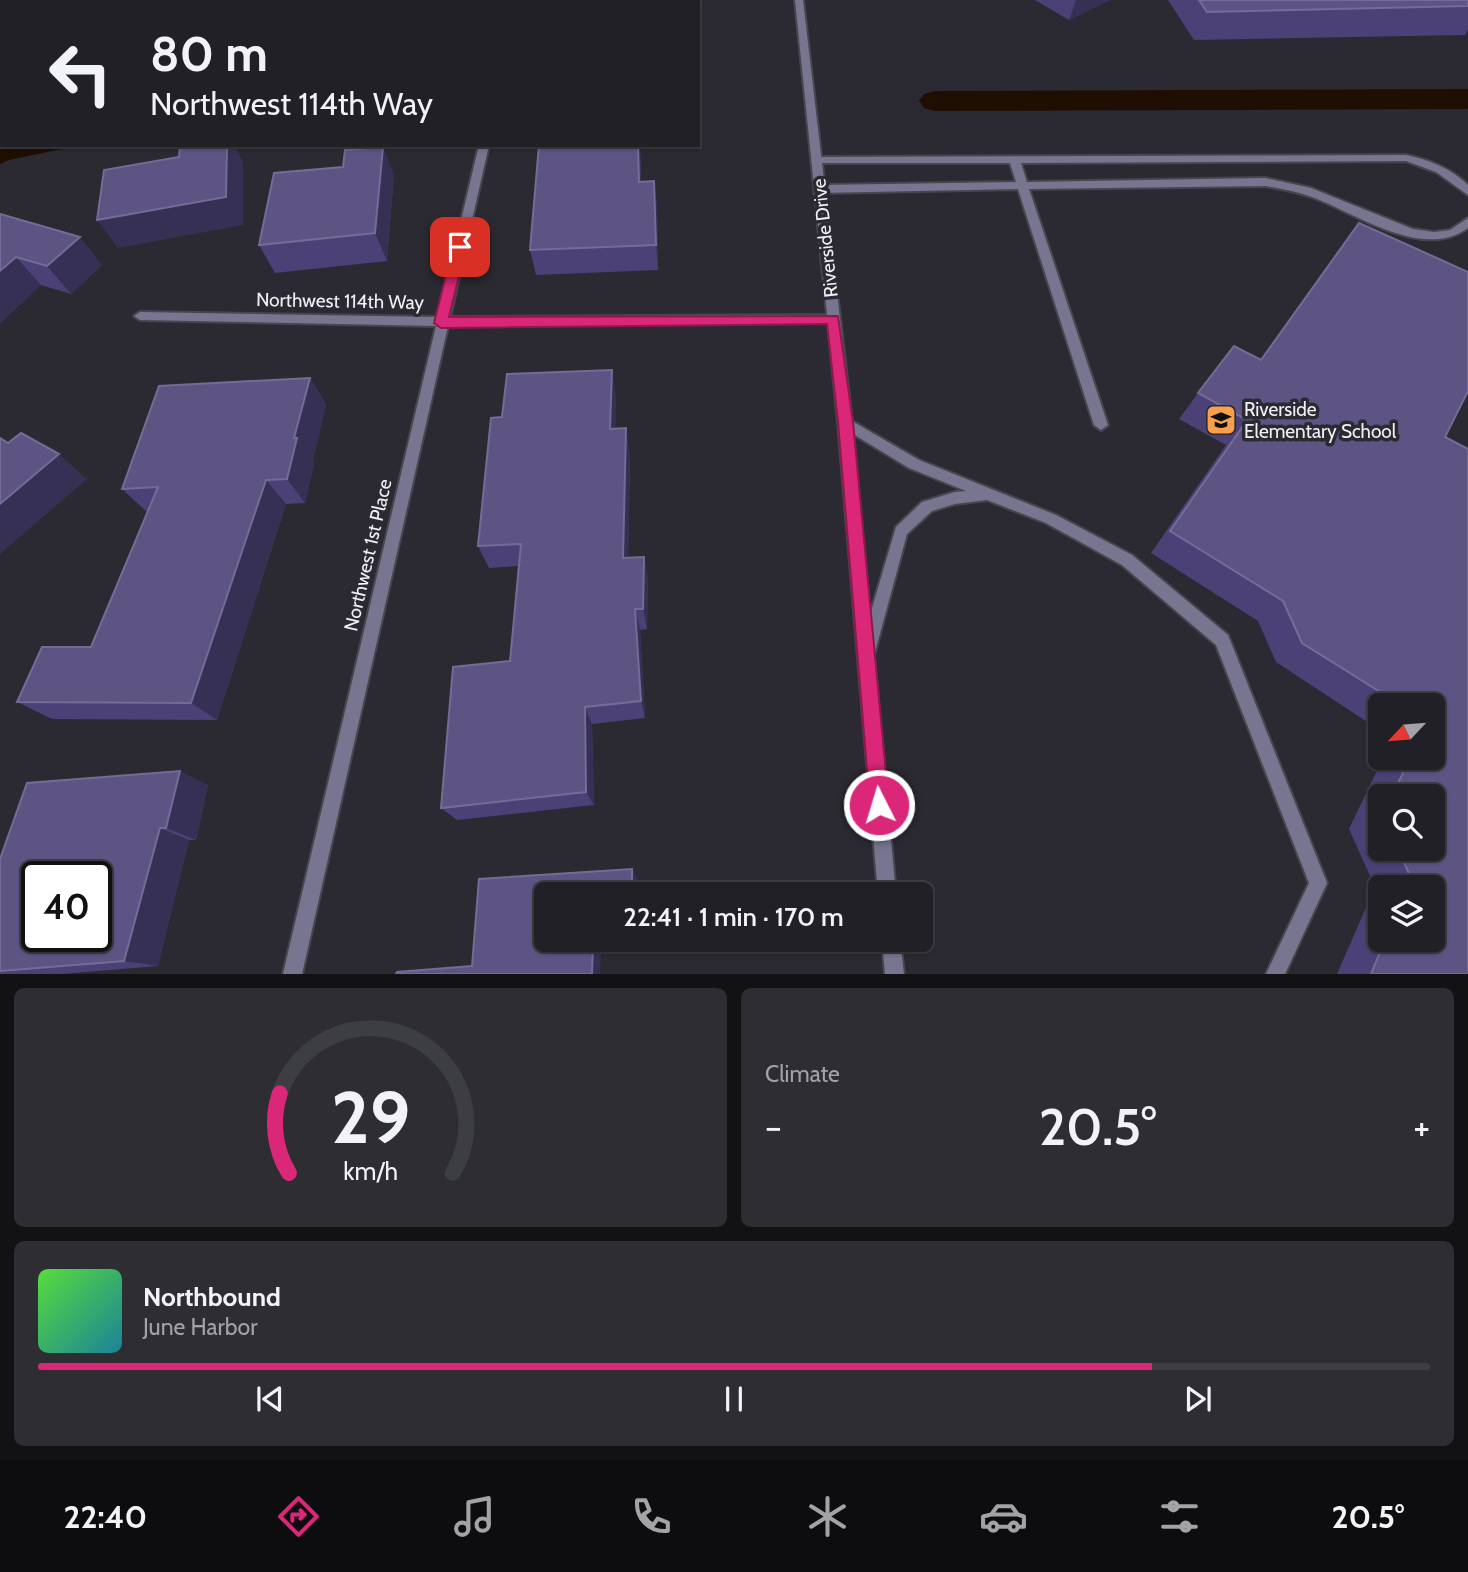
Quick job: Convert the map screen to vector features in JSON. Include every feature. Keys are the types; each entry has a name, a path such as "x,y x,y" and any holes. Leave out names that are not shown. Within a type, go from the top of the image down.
{"street":[{"name":"Riverside Drive","path":"799,0 845,422 886,882"},
{"name":"Northwest 1st Place","path":"292,974 484,147"},
{"path":"817,160 1406,158 1428,163 1450,173 1468,191"},
{"path":"1014,159 1101,425"},
{"path":"820,189 1265,182 1308,191 1379,224 1414,233 1441,235 1461,230 1468,222"},
{"name":"Northwest 114th Way","path":"141,316 441,323 833,319"},
{"path":"845,422 914,464 1051,519 1127,560 1222,640 1318,883 1275,974"},
{"path":"866,655 901,531 928,506 955,498 986,495"},
{"path":"892,952 895,974"}],"shaded area":[{"path":"0,147 71,147 9,160 0,164"}],"building":[{"path":"1199,0 1468,0 1468,6 1207,12"},
{"path":"180,147 227,147 226,197 97,220 104,170 179,157"},
{"path":"383,147 375,233 259,245 274,173 343,167 345,150"},
{"path":"539,147 638,147 639,182 654,181 656,245 530,250"},
{"path":"0,214 80,237 47,266 16,257 0,271"},
{"path":"1359,223 1468,272 1468,391 1445,437 1468,449 1468,974 1371,974 1380,952 1445,952 1445,875 1410,875 1403,861 1445,861 1445,784 1398,784 1404,770 1446,770 1446,693 1382,693 1302,643 1283,601 1170,531 1247,420 1198,393 1234,346 1261,360"},
{"path":"612,370 610,429 626,428 623,558 644,557 643,609 635,609 641,701 585,707 586,792 441,808 453,667 510,661 521,544 478,546 491,418 502,417 507,374"},
{"path":"310,378 294,438 297,438 287,479 266,480 191,703 17,702 42,647 91,647 158,487 122,489 159,386"},
{"path":"21,433 59,454 0,504 0,438 8,443"},
{"path":"180,771 166,828 160,828 124,961 0,971 0,859 27,783"},
{"path":"632,869 632,882 534,882 534,952 593,952 592,974 396,974 472,966 479,879"}],"waterway":[{"path":"935,101 1468,99"}],"place":[{"name":"Riverside Elementary School","path":"1221,420"}],"route":[{"path":"460,247 441,323 833,319 845,422 879,805"}]}
